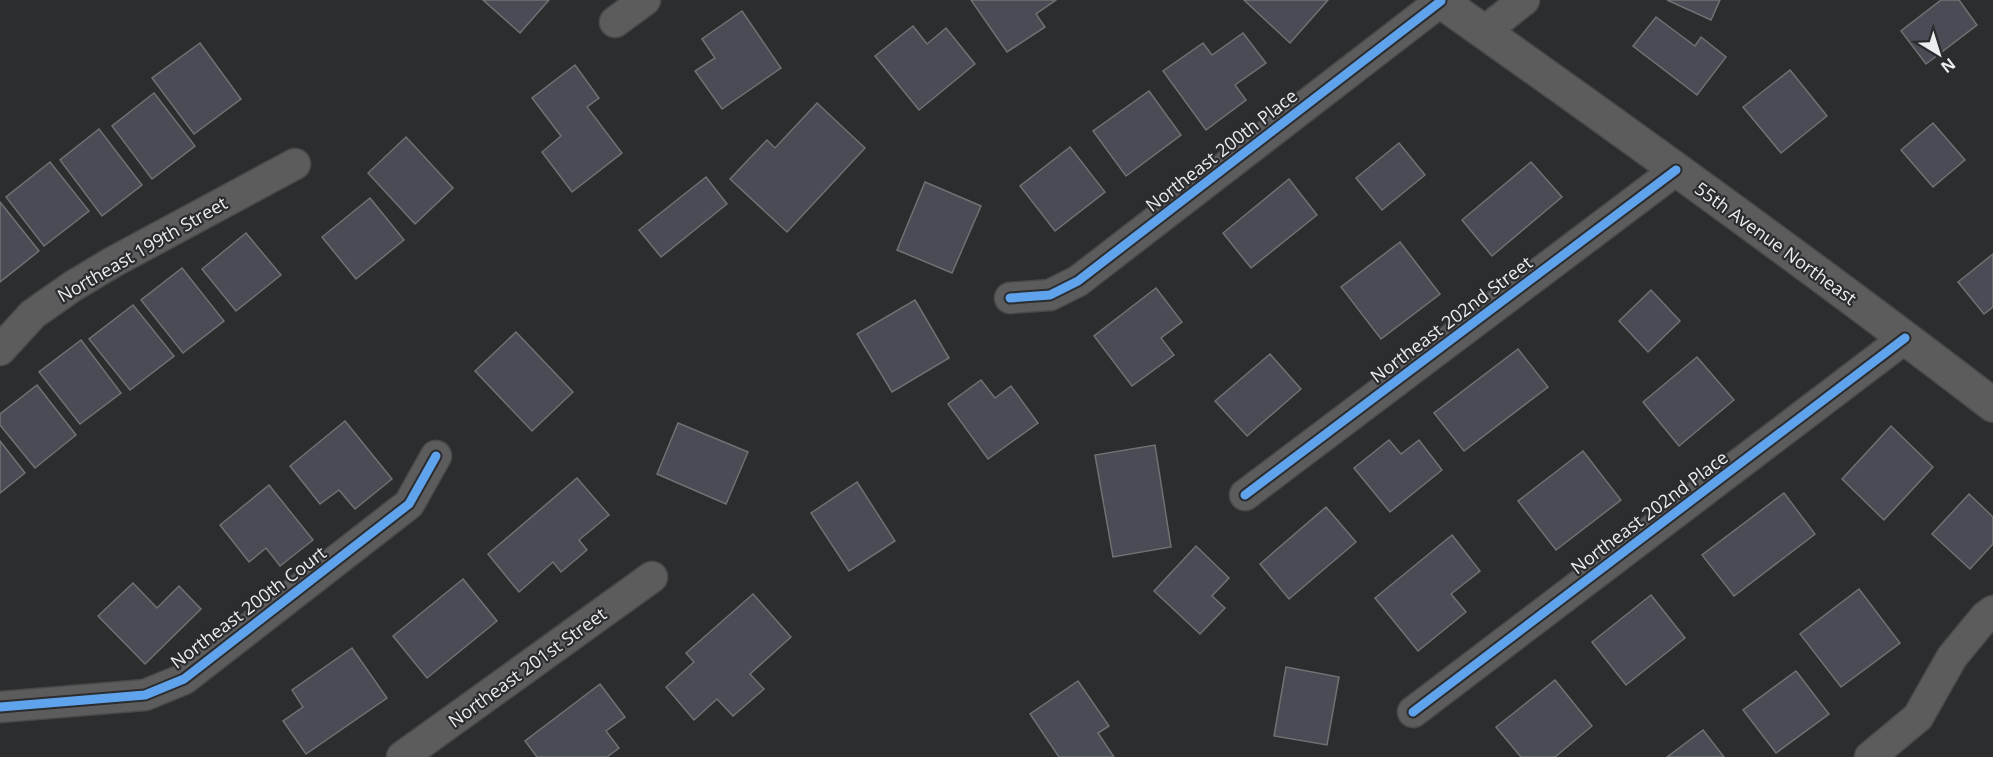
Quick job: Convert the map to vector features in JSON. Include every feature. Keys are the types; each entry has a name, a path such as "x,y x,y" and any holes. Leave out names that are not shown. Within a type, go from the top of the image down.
{"main road":[{"name":"55th Avenue Northeast","path":"1440,1 1485,31 1676,170 1993,405"}],"street":[{"path":"615,22 645,0"},
{"path":"1485,31 1524,0"},
{"name":"Northeast 200th Place","path":"1010,298 1050,295 1078,281 1440,1"},
{"name":"Northeast 199th Street","path":"0,350 33,314 73,286 123,256 294,164"},
{"name":"Northeast 202nd Street","path":"1245,495 1676,170"},
{"name":"Northeast 202nd Place","path":"1413,712 1905,338"},
{"name":"Northeast 200th Court","path":"0,707 145,695 184,679 409,504 436,456"},
{"name":"Northeast 201st Street","path":"402,757 652,577"},
{"path":"1870,757 1918,717 1952,657 1985,617 1993,611"}],"building":[{"path":"483,0 549,0 520,33"},
{"path":"971,0 1056,0 1036,14 1045,27 1007,52"},
{"path":"1244,0 1328,0 1290,43"},
{"path":"1667,0 1720,0 1711,20"},
{"path":"1941,0 1959,0 1977,25 1926,64 1901,31"},
{"path":"742,11 781,68 722,109 695,71 715,58 702,39"},
{"path":"1656,17 1695,46 1701,37 1726,57 1697,95 1633,46"},
{"path":"913,26 927,44 946,28 975,64 919,110 875,56"},
{"path":"1243,33 1266,63 1235,85 1246,100 1206,130 1163,71 1203,43 1212,55"},
{"path":"200,43 241,99 194,134 152,78"},
{"path":"575,65 599,98 587,107 622,153 572,192 542,152 561,136 532,98"},
{"path":"1790,70 1827,116 1781,153 1743,107"},
{"path":"1149,91 1181,135 1126,176 1093,131"},
{"path":"154,93 195,146 152,179 112,126"},
{"path":"817,103 865,148 787,232 730,179 767,140 775,148"},
{"path":"1933,123 1965,160 1933,187 1901,150"},
{"path":"99,129 142,185 102,216 60,160"},
{"path":"406,137 453,188 415,224 368,173"},
{"path":"1399,143 1425,175 1382,210 1356,178"},
{"path":"1070,147 1105,192 1055,231 1020,186"},
{"path":"50,162 89,211 44,246 6,197"},
{"path":"1531,162 1562,197 1492,256 1462,220"},
{"path":"706,177 727,204 661,257 639,230"},
{"path":"1289,179 1317,215 1251,268 1223,233"},
{"path":"925,182 981,206 952,273 897,250"},
{"path":"370,198 404,240 356,279 322,237"},
{"path":"0,202 39,251 0,282"},
{"path":"246,233 281,275 236,311 202,269"},
{"path":"1400,242 1440,294 1381,339 1341,287"},
{"path":"1993,254 1993,307 1984,314 1958,282"},
{"path":"182,268 224,321 183,353 141,300"},
{"path":"1156,288 1182,322 1161,338 1174,355 1132,386 1094,336"},
{"path":"1651,290 1680,321 1648,352 1619,321"},
{"path":"915,300 949,358 892,392 857,334"},
{"path":"133,305 174,356 130,390 89,339"},
{"path":"516,332 573,392 532,431 475,371"},
{"path":"81,340 121,393 80,424 39,372"},
{"path":"1518,349 1548,387 1464,451 1434,413"},
{"path":"1270,354 1301,389 1247,436 1215,401"},
{"path":"1697,357 1734,400 1679,446 1643,402"},
{"path":"981,380 995,398 1011,386 1038,423 988,459 948,404"},
{"path":"37,385 76,435 35,468 0,425 0,414"},
{"path":"345,421 392,479 355,509 339,490 320,504 290,466"},
{"path":"678,423 748,452 726,504 657,474"},
{"path":"1891,426 1933,467 1884,520 1842,479"},
{"path":"1389,440 1401,454 1419,440 1442,470 1390,512 1354,468"},
{"path":"0,441 25,473 0,493"},
{"path":"1155,445 1171,547 1113,557 1095,455"},
{"path":"1583,451 1621,500 1556,550 1518,501"},
{"path":"577,478 609,515 579,540 587,550 561,572 553,562 519,592 488,554"},
{"path":"857,482 895,541 849,571 811,513"},
{"path":"269,485 313,540 280,566 266,548 249,562 220,525"},
{"path":"1784,493 1815,534 1734,596 1702,555"},
{"path":"1969,494 1993,517 1993,544 1970,569 1932,534"},
{"path":"1326,507 1356,542 1289,599 1260,564"},
{"path":"1452,535 1480,571 1451,594 1466,612 1418,651 1375,598"},
{"path":"1196,546 1229,578 1212,596 1225,608 1200,634 1154,591"},
{"path":"463,579 497,621 427,678 393,636"},
{"path":"133,583 157,608 179,586 201,609 145,664 98,616"},
{"path":"1859,589 1900,643 1841,687 1800,634"},
{"path":"753,594 791,637 750,674 764,689 733,716 717,699 694,720 666,687 694,662 686,653"},
{"path":"1651,595 1685,638 1626,685 1592,642"},
{"path":"352,648 387,698 306,754 283,721 303,707 292,690"},
{"path":"1286,667 1339,677 1327,745 1274,736"},
{"path":"1796,671 1829,714 1776,753 1743,710"},
{"path":"1555,680 1592,726 1555,757 1521,757 1496,727"},
{"path":"1078,681 1109,726 1098,733 1114,757 1059,757 1030,714"},
{"path":"600,684 625,717 606,731 619,748 607,757 537,757 525,741"},
{"path":"1703,730 1724,757 1667,757"}],"cycle path":[{"path":"1010,298 1050,295 1078,281 1441,1"},
{"path":"1245,495 1676,170"},
{"path":"1413,712 1905,338"},
{"path":"0,707 145,695 184,679 409,504 436,456"}]}
